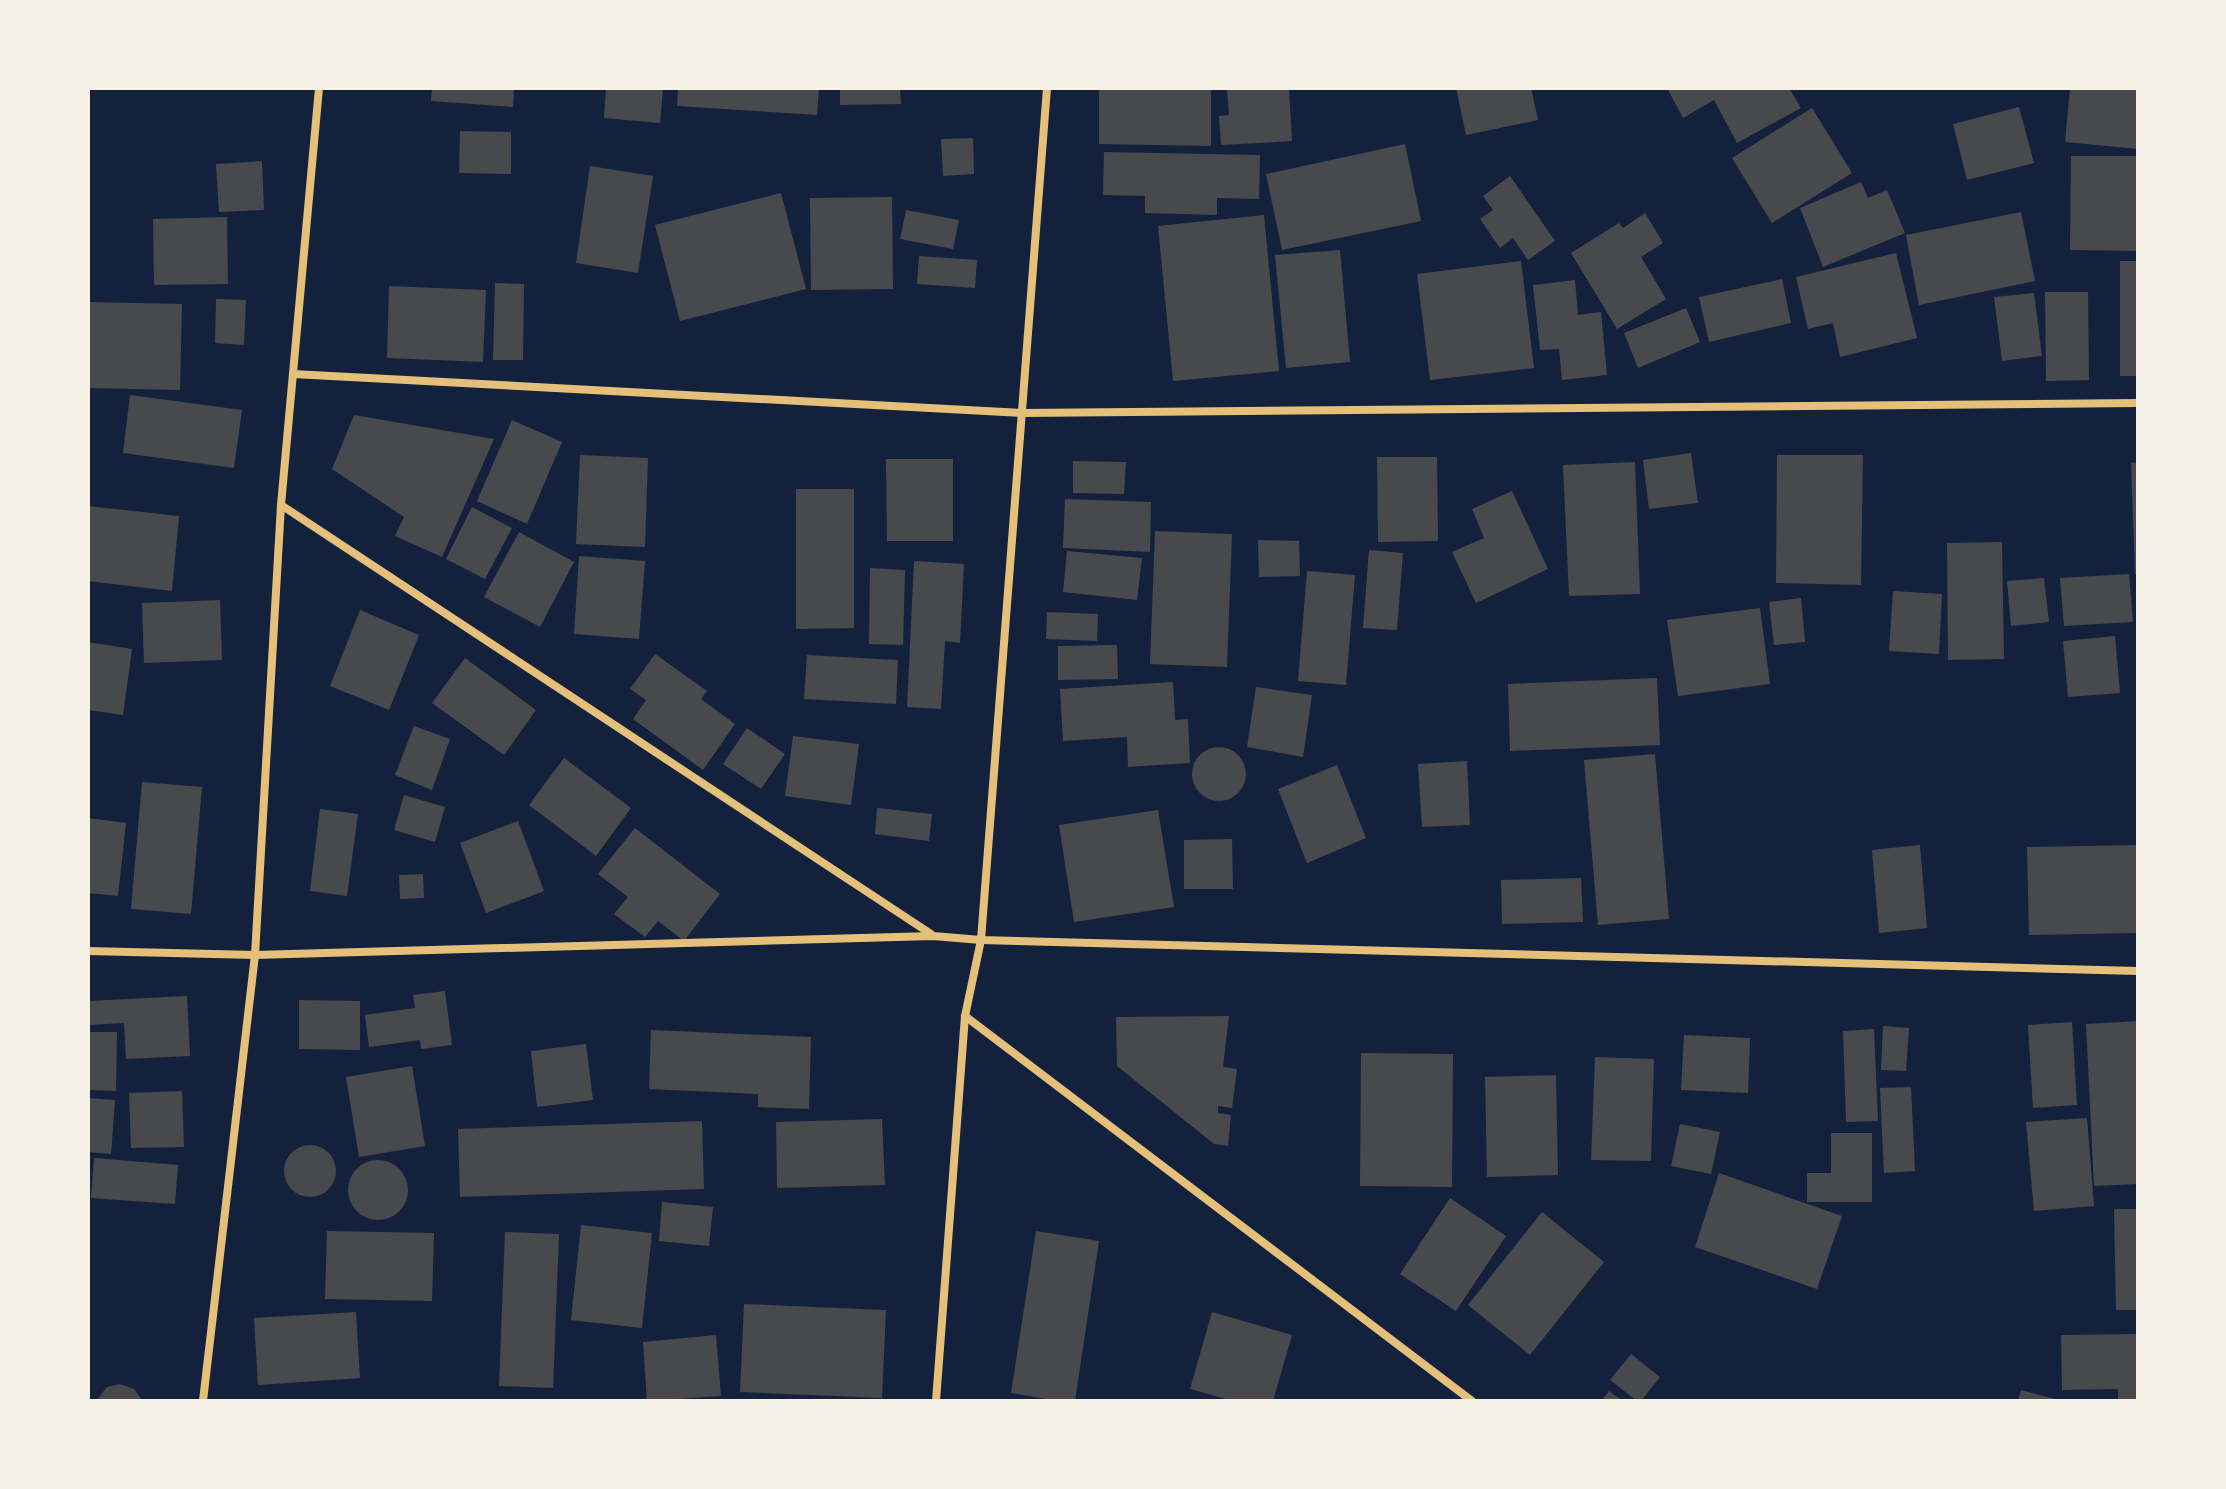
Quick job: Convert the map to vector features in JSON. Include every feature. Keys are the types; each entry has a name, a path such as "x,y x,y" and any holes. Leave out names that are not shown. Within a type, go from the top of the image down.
{"street":[{"path":"203,1401 255,955 281,505 319,88"},
{"path":"936,1401 965,1016 981,940 1047,88"},
{"path":"293,374 1022,413 2138,403"},
{"path":"281,505 933,936"},
{"path":"88,951 255,955 933,936 981,940 2138,971"},
{"path":"965,1016 1472,1401"}],"building":[{"path":"432,88 514,88 513,107 431,101"},
{"path":"606,88 663,88 660,123 604,118"},
{"path":"678,88 819,88 817,115 677,106"},
{"path":"840,88 900,88 901,104 840,105"},
{"path":"1099,88 1211,88 1211,146 1099,144"},
{"path":"1227,88 1289,88 1292,141 1221,145 1219,116 1229,115"},
{"path":"1456,88 1531,88 1538,120 1466,135"},
{"path":"1667,88 1789,88 1801,108 1737,143 1714,100 1683,118"},
{"path":"2070,88 2138,88 2138,149 2065,142"},
{"path":"2019,107 2034,163 1967,180 1953,124"},
{"path":"1812,108 1852,173 1772,223 1732,158"},
{"path":"460,131 511,132 511,174 459,173"},
{"path":"973,138 974,174 943,176 941,139"},
{"path":"1405,144 1421,221 1282,250 1266,174"},
{"path":"1104,152 1260,155 1259,199 1217,198 1217,215 1145,213 1145,196 1103,195"},
{"path":"2071,156 2138,156 2138,251 2070,250"},
{"path":"262,161 264,210 219,212 216,164"},
{"path":"590,166 653,176 638,273 576,263"},
{"path":"1510,176 1555,241 1528,260 1513,238 1500,248 1480,219 1493,210 1483,196"},
{"path":"1861,182 1868,198 1887,190 1905,233 1823,267 1800,208"},
{"path":"781,193 806,289 680,321 655,225"},
{"path":"892,197 893,289 811,290 810,198"},
{"path":"906,210 959,220 953,249 900,239"},
{"path":"2021,212 2035,281 1919,305 1906,235"},
{"path":"1645,213 1663,243 1641,257 1666,299 1617,329 1571,253 1619,223 1623,228"},
{"path":"1264,215 1279,371 1173,381 1158,226"},
{"path":"227,217 228,284 154,285 153,219"},
{"path":"1340,250 1350,362 1286,368 1275,255"},
{"path":"1896,253 1917,338 1840,357 1833,323 1808,329 1796,277"},
{"path":"919,256 977,260 975,288 917,284"},
{"path":"1521,261 1534,368 1430,380 1417,274"},
{"path":"2120,261 2138,261 2138,376 2120,376"},
{"path":"1782,279 1791,323 1709,342 1699,297"},
{"path":"1575,280 1578,315 1601,312 1607,375 1562,380 1559,349 1540,350 1533,285"},
{"path":"495,283 524,284 523,360 493,360"},
{"path":"389,286 486,290 483,362 387,358"},
{"path":"2045,292 2088,292 2089,380 2046,381"},
{"path":"2034,293 2042,356 2002,361 1994,297"},
{"path":"216,299 246,300 244,345 215,343"},
{"path":"88,302 182,304 180,390 88,388"},
{"path":"1686,308 1700,342 1638,368 1624,333"},
{"path":"130,395 242,410 234,468 123,453"},
{"path":"354,415 494,439 442,557 395,536 404,517 332,469"},
{"path":"512,420 562,442 527,524 477,501"},
{"path":"1691,453 1698,503 1649,509 1643,460"},
{"path":"580,455 648,458 645,547 576,544"},
{"path":"1777,455 1863,455 1861,585 1776,583"},
{"path":"1377,457 1437,457 1438,541 1378,542"},
{"path":"886,459 953,459 953,541 887,541"},
{"path":"1073,461 1126,462 1124,494 1073,493"},
{"path":"1635,462 1640,594 1569,596 1563,465"},
{"path":"2138,462 2138,574 2135,574 2131,463"},
{"path":"796,489 854,489 854,628 796,629"},
{"path":"1512,491 1548,569 1476,603 1452,552 1484,538 1472,509"},
{"path":"1065,499 1151,502 1150,552 1063,548"},
{"path":"88,506 179,516 172,591 88,581"},
{"path":"472,507 512,528 485,579 446,559"},
{"path":"1155,531 1232,534 1227,667 1150,664"},
{"path":"519,532 574,562 540,627 484,597"},
{"path":"1258,540 1299,541 1300,576 1259,577"},
{"path":"2002,542 2004,659 1948,660 1947,543"},
{"path":"1369,550 1403,553 1397,630 1363,628"},
{"path":"1067,551 1142,558 1137,600 1063,592"},
{"path":"579,556 645,561 639,639 574,634"},
{"path":"914,561 964,564 960,643 945,641 941,709 907,707"},
{"path":"870,568 905,570 903,645 869,644"},
{"path":"1307,571 1355,575 1346,685 1298,681"},
{"path":"2129,574 2133,622 2064,626 2060,578"},
{"path":"2044,578 2049,622 2011,626 2007,581"},
{"path":"1893,591 1942,594 1939,654 1889,651"},
{"path":"1801,598 1805,642 1774,645 1769,602"},
{"path":"220,600 222,660 144,663 142,603"},
{"path":"1760,608 1770,684 1678,696 1667,620"},
{"path":"360,610 419,635 389,710 330,686"},
{"path":"1047,612 1098,614 1097,641 1046,639"},
{"path":"2115,636 2120,693 2068,697 2063,641"},
{"path":"88,642 132,649 123,715 88,710"},
{"path":"1117,645 1118,679 1058,680 1058,646"},
{"path":"655,654 707,691 701,699 735,724 703,770 633,719 646,700 630,689"},
{"path":"807,655 898,660 896,704 804,699"},
{"path":"465,658 536,710 504,755 432,703"},
{"path":"1657,678 1660,745 1510,751 1508,684"},
{"path":"1173,682 1175,720 1188,719 1190,763 1128,767 1127,737 1063,741 1060,689"},
{"path":"1256,687 1312,695 1303,757 1247,747"},
{"path":"414,726 450,739 432,790 395,775"},
{"path":"747,728 785,754 761,789 723,764"},
{"path":"793,736 859,744 851,805 785,796"},
{"path":"1219,747 1238,755 1246,774 1238,793 1219,801 1200,793 1192,774 1200,755"},
{"path":"1655,754 1669,919 1598,925 1584,760"},
{"path":"564,758 631,808 596,856 529,805"},
{"path":"1467,761 1470,825 1422,827 1418,764"},
{"path":"1337,765 1366,838 1307,863 1278,789"},
{"path":"142,782 202,787 191,914 131,909"},
{"path":"404,795 445,807 435,842 394,830"},
{"path":"877,808 932,814 929,841 875,834"},
{"path":"320,809 358,814 347,896 310,891"},
{"path":"1158,810 1174,907 1074,922 1059,825"},
{"path":"88,818 126,823 118,896 88,893"},
{"path":"518,821 544,891 486,913 460,843"},
{"path":"635,828 720,894 684,941 658,921 645,937 614,914 628,897 598,874"},
{"path":"1232,839 1233,889 1184,889 1184,840"},
{"path":"1920,845 1927,928 1879,933 1872,850"},
{"path":"2138,845 2138,933 2029,935 2027,847"},
{"path":"423,874 424,898 400,899 399,875"},
{"path":"1581,878 1583,922 1502,924 1501,880"},
{"path":"445,991 452,1045 421,1049 420,1040 369,1047 365,1015 415,1008 413,995"},
{"path":"187,996 190,1056 126,1059 124,1023 88,1025 88,1001"},
{"path":"299,1000 360,1001 360,1050 299,1049"},
{"path":"1229,1016 1223,1067 1237,1069 1232,1108 1218,1106 1218,1113 1231,1115 1228,1146 1214,1144 1117,1066 1116,1017"},
{"path":"2138,1021 2138,1184 2094,1186 2086,1024"},
{"path":"2072,1022 2077,1105 2033,1108 2028,1025"},
{"path":"1883,1026 1909,1028 1906,1071 1881,1070"},
{"path":"1874,1029 1878,1121 1846,1122 1843,1031"},
{"path":"651,1030 811,1037 809,1109 758,1107 758,1094 649,1089"},
{"path":"88,1032 117,1032 116,1091 88,1090"},
{"path":"1684,1035 1750,1038 1748,1093 1681,1090"},
{"path":"586,1044 593,1100 537,1107 531,1051"},
{"path":"1361,1053 1453,1054 1452,1187 1360,1186"},
{"path":"1595,1057 1654,1059 1651,1161 1591,1160"},
{"path":"412,1066 425,1146 359,1157 346,1077"},
{"path":"1556,1075 1558,1175 1487,1177 1485,1077"},
{"path":"1911,1087 1915,1171 1884,1173 1880,1088"},
{"path":"182,1091 184,1147 131,1148 129,1093"},
{"path":"88,1098 115,1100 111,1154 88,1152"},
{"path":"2087,1118 2094,1206 2034,1211 2026,1122"},
{"path":"882,1119 885,1185 777,1188 776,1122"},
{"path":"702,1121 704,1189 460,1197 458,1129"},
{"path":"1680,1124 1720,1132 1711,1174 1671,1166"},
{"path":"1831,1133 1872,1133 1872,1202 1807,1202 1807,1173 1831,1173"},
{"path":"310,1145 329,1152 336,1171 329,1190 310,1197 291,1190 284,1171 291,1152"},
{"path":"94,1158 178,1165 175,1204 91,1198"},
{"path":"378,1160 389,1162 399,1169 406,1179 406,1201 399,1211 389,1218 378,1220 367,1218 357,1211 350,1201 348,1190 350,1179 357,1169 367,1162"},
{"path":"1719,1173 1842,1216 1817,1289 1695,1247"},
{"path":"1450,1198 1506,1236 1456,1311 1400,1274"},
{"path":"662,1202 713,1207 709,1246 659,1241"},
{"path":"2114,1209 2138,1209 2138,1310 2116,1310"},
{"path":"1542,1212 1604,1262 1530,1355 1468,1305"},
{"path":"581,1225 652,1233 642,1328 571,1320"},
{"path":"327,1231 434,1233 432,1301 325,1299"},
{"path":"1036,1231 1099,1241 1075,1401 1011,1393"},
{"path":"505,1232 559,1234 553,1388 499,1386"},
{"path":"744,1304 886,1310 882,1398 740,1392"},
{"path":"356,1312 360,1378 258,1385 254,1318"},
{"path":"1212,1312 1292,1335 1273,1401 1233,1401 1190,1389"},
{"path":"2138,1334 2138,1401 2118,1401 2118,1389 2062,1390 2061,1335"},
{"path":"716,1335 721,1396 647,1401 643,1342"},
{"path":"1631,1354 1660,1377 1641,1401 1610,1380"},
{"path":"120,1384 134,1389 143,1401 96,1401 107,1387"},
{"path":"2021,1390 2059,1400 2059,1401 2018,1401"},
{"path":"1609,1391 1623,1401 1602,1401"}]}
